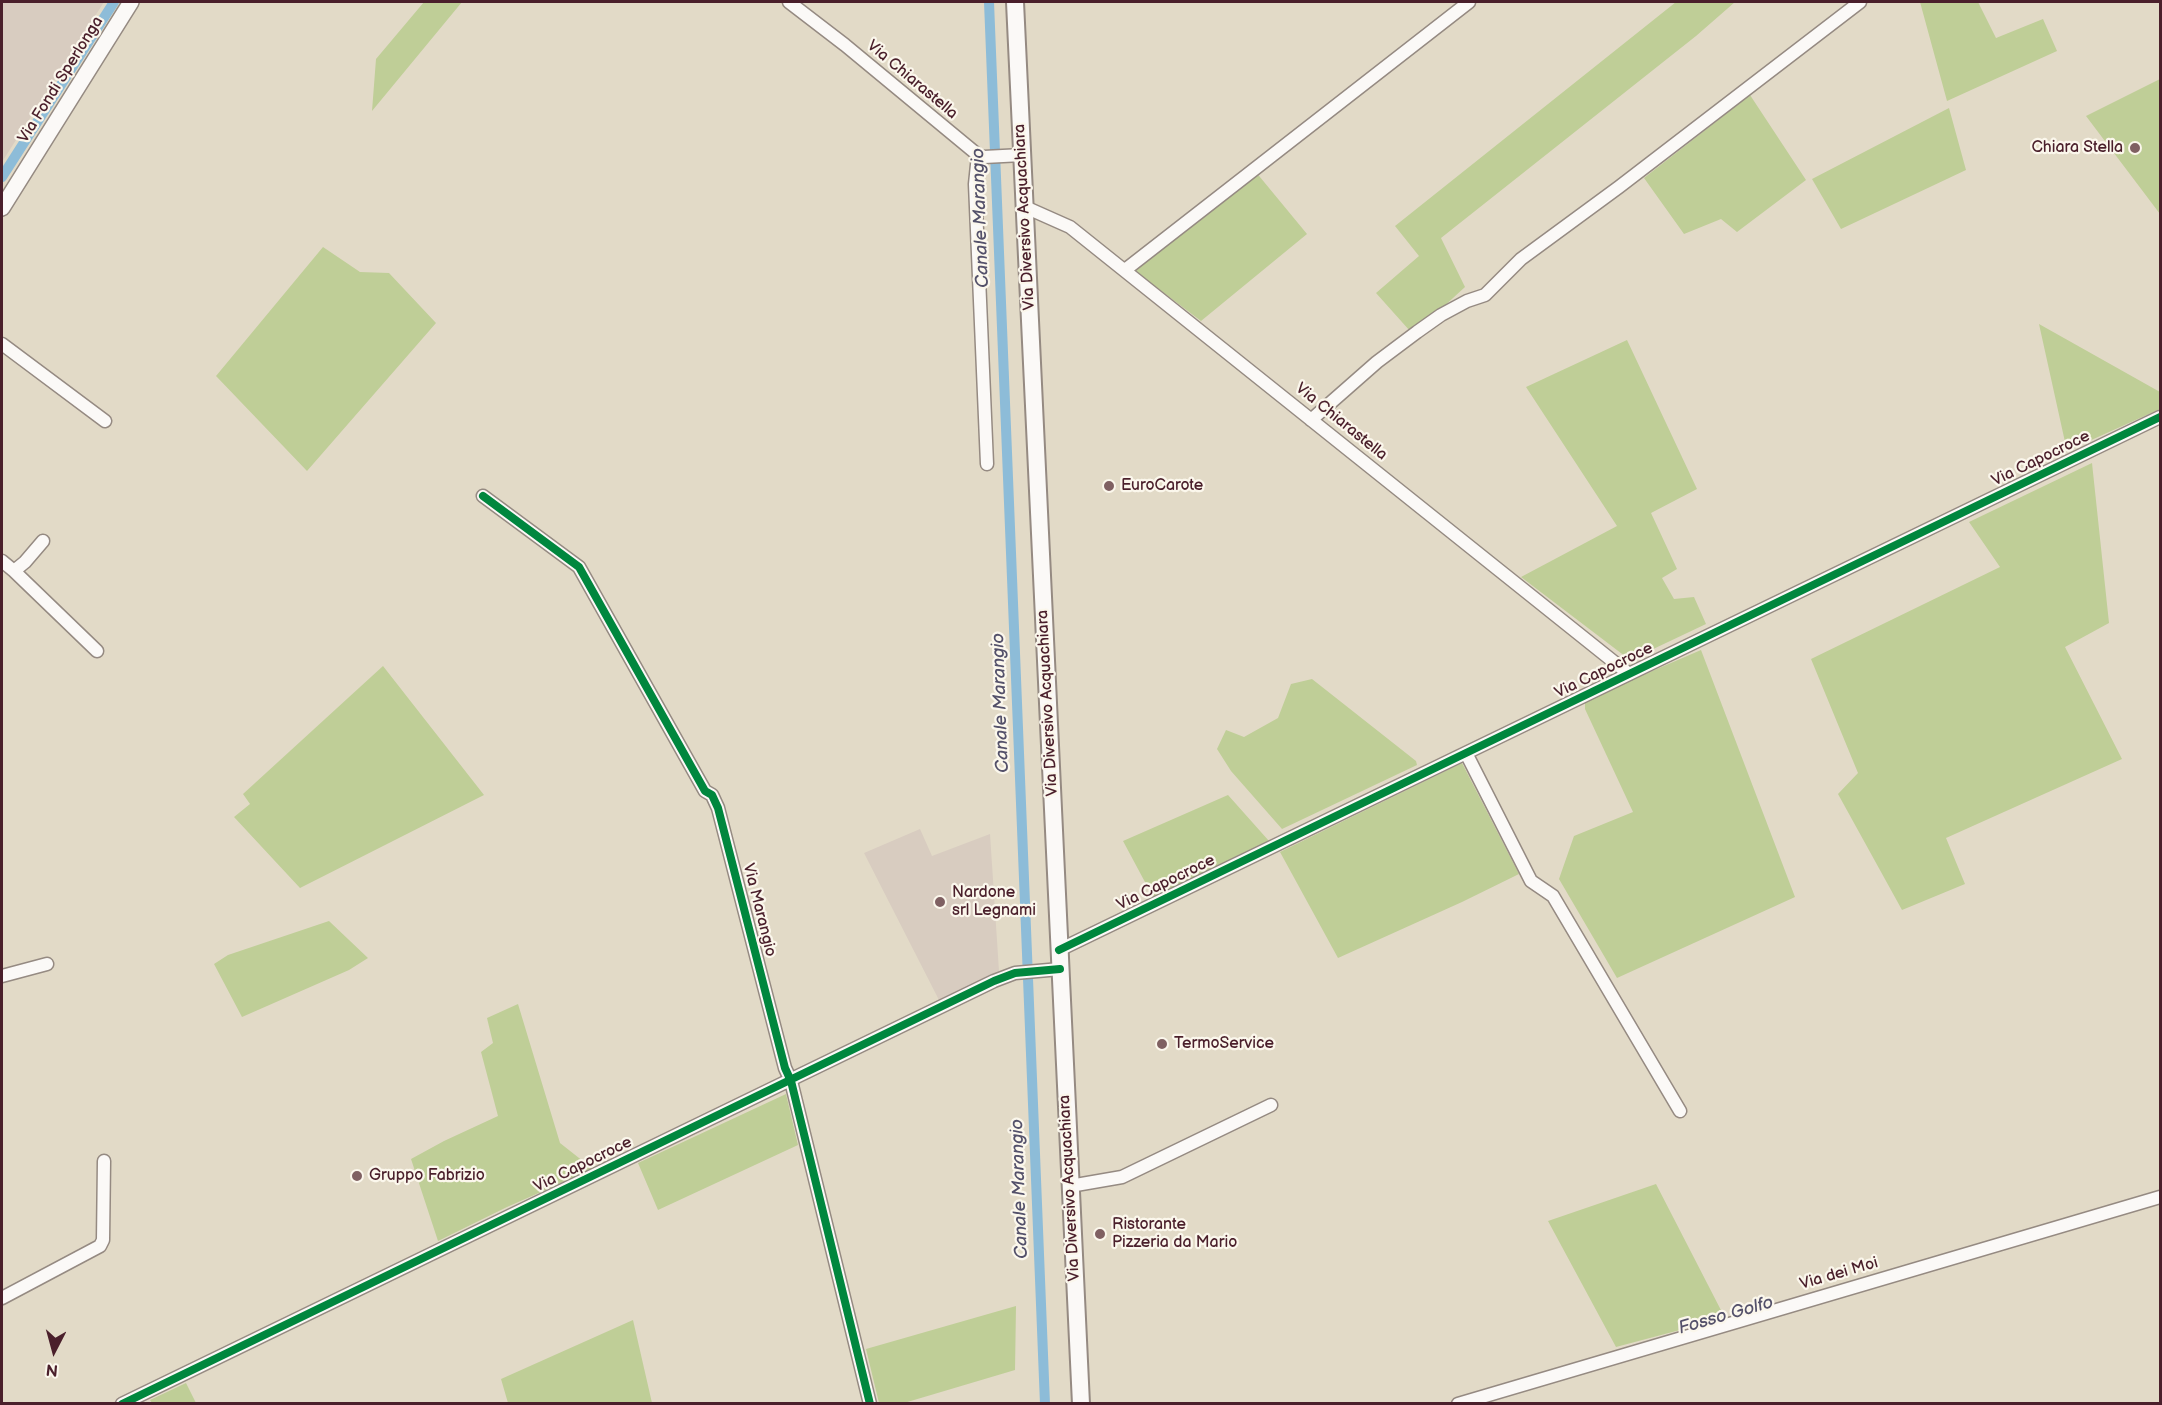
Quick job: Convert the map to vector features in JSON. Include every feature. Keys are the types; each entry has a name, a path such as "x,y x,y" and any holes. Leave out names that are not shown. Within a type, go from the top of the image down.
{"main road":[{"name":"Via Diversivo Acquachiara","path":"1015,2 1015,155 1025,207 1059,950 1055,970 1070,1186 1081,1404"}],"street":[{"name":"Via Fondi Sperlonga","path":"2,208 131,2"},
{"name":"Via Chiarastella","path":"789,2 981,156"},
{"path":"1125,270 1469,2"},
{"path":"1311,420 1377,362 1425,326 1467,301 1485,295 1521,259 1619,187 1860,2"},
{"path":"987,464 975,184 981,156 1015,155"},
{"name":"Via Chiarastella","path":"1025,207 1070,227 1629,674"},
{"path":"2,344 105,421"},
{"name":"Via Capocroce","path":"1059,950 2160,417"},
{"name":"Via Marangio","path":"483,496 579,567 705,791 712,795 718,808 785,1068 791,1081 870,1404"},
{"path":"14,571 43,541"},
{"path":"2,561 97,651"},
{"path":"1466,753 1531,881 1553,896 1680,1111"},
{"path":"2,976 47,964"},
{"name":"Via Capocroce","path":"122,1404 994,981 1015,973 1055,970"},
{"path":"1070,1186 1122,1177 1271,1105"},
{"path":"2,1298 100,1246 103,1240 104,1161"},
{"name":"Via dei Moi","path":"1458,1404 2160,1197"}],"shaded area":[{"path":"2,2 104,2 2,162"},
{"path":"920,829 932,856 990,834 999,971 940,1002 864,853"}],"green space":[{"path":"424,2 462,2 372,111 376,59"},
{"path":"1676,2 1735,2 1696,36 1441,238 1465,287 1441,309 1410,331 1376,293 1419,256 1395,226"},
{"path":"1920,2 1978,2 1996,38 2043,19 2057,51 1947,101"},
{"name":"Chiara Stella","path":"2160,79 2160,214 2086,116"},
{"path":"1750,95 1806,180 1737,232 1721,219 1684,234 1644,178"},
{"path":"1949,108 1966,170 1841,229 1812,179"},
{"path":"1255,171 1307,234 1201,321 1135,271 1137,265"},
{"path":"323,247 360,272 389,273 436,323 307,471 216,376"},
{"path":"2039,324 2160,392 2160,409 2067,451"},
{"path":"1627,340 1697,489 1651,513 1677,569 1662,578 1674,599 1694,597 1706,624 1630,660 1521,577 1617,526 1526,387"},
{"path":"2092,463 2109,623 2065,647 2122,759 1946,838 1965,884 1902,910 1838,794 1858,773 1811,659 2000,567 1969,522"},
{"path":"1701,650 1795,897 1617,978 1559,879 1574,836 1633,812 1585,709 1585,700"},
{"path":"383,666 484,795 300,888 234,817 250,804 243,794"},
{"path":"1312,679 1416,761 1417,765 1282,829 1231,771 1217,749 1226,730 1244,737 1278,718 1291,684"},
{"path":"1462,763 1519,874 1338,958 1280,852"},
{"path":"1228,795 1269,841 1153,897 1123,841"},
{"path":"329,921 368,958 349,970 242,1017 214,964 228,955"},
{"path":"518,1004 560,1143 593,1169 438,1241 411,1159 498,1116 481,1052 493,1043 487,1018"},
{"path":"786,1094 798,1145 658,1210 638,1163"},
{"path":"1656,1184 1725,1318 1616,1347 1548,1221"},
{"path":"1016,1306 1015,1370 904,1403 879,1403 866,1349"},
{"path":"633,1320 652,1403 508,1403 501,1379"},
{"path":"186,1383 196,1403 152,1403 150,1400"}],"waterway":[{"path":"2,177 114,2"},
{"name":"Canale Marangio","path":"989,2 1045,1404"}],"cycle path":[{"path":"1059,950 2160,417"},
{"path":"483,496 579,567 705,791 712,795 718,808 785,1068 791,1081 870,1404"},
{"path":"122,1404 994,981 1015,973 1060,969"}],"place":[{"name":"Chiara Stella","path":"2135,148"},
{"name":"EuroCarote","path":"1109,486"},
{"name":"Nardone srl Legnami","path":"940,902"},
{"name":"TermoService","path":"1162,1044"},
{"name":"Gruppo Fabrizio","path":"357,1176"},
{"name":"Ristorante Pizzeria da Mario","path":"1100,1234"}],"water label":[{"name":"Fosso Golfo","path":"1726,1316"}]}
